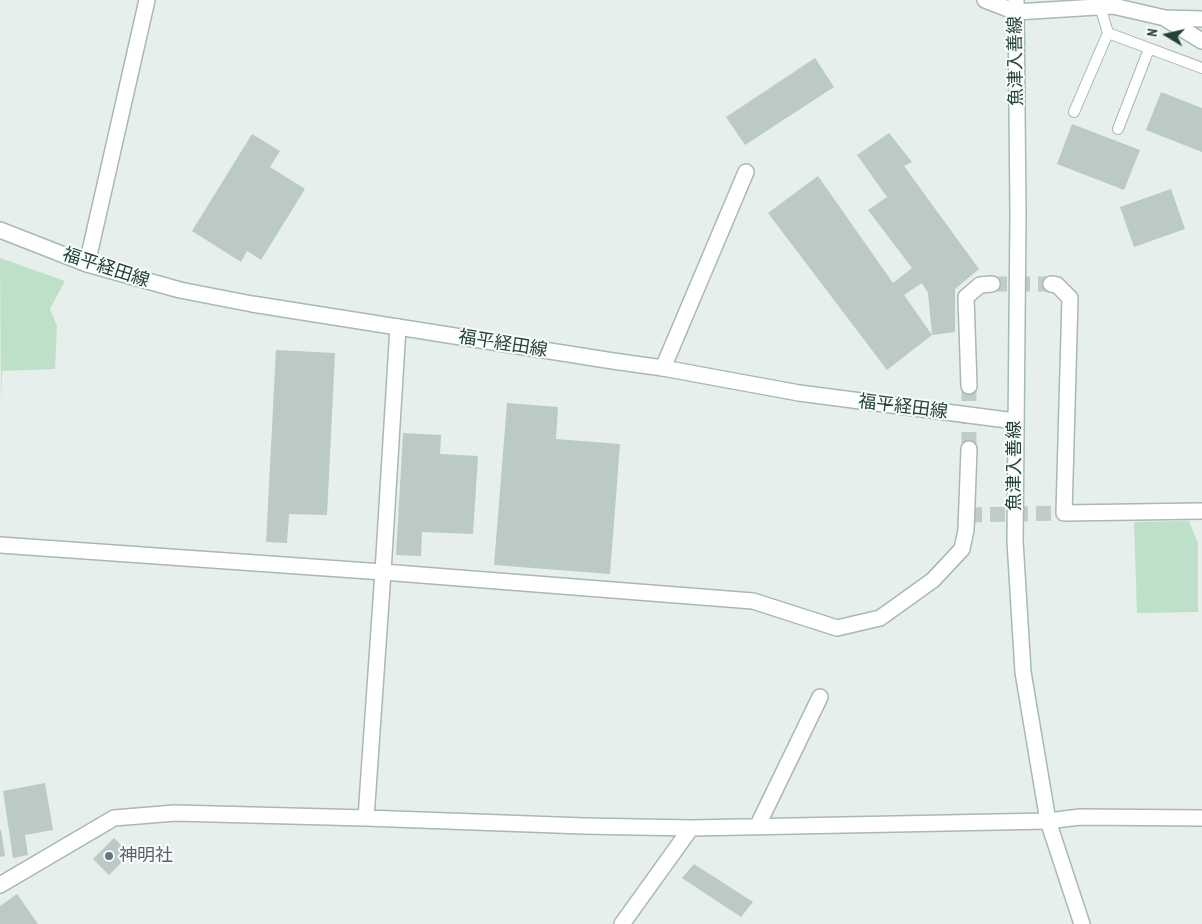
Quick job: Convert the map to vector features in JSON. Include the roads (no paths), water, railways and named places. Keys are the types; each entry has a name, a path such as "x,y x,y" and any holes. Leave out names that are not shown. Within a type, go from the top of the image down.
{"street":[{"path":"87,264 147,0"},
{"path":"985,0 1016,6 1113,6 1165,18 1202,19"},
{"name":"魚津入善線","path":"1016,6 1018,215 1015,541 1023,672 1048,821 1082,924"},
{"path":"1165,18 1202,41"},
{"path":"663,368 746,172"},
{"name":"福平経田線","path":"0,230 87,264 189,292 252,304 663,368 798,393 1015,421"},
{"path":"969,386 966,297 980,285 992,284"},
{"path":"1051,284 1057,285 1070,298 1064,513 1202,511"},
{"path":"366,818 398,328"},
{"path":"0,545 383,572 753,602 837,628 880,618 932,580 962,549 966,530 969,449"},
{"path":"757,827 820,697"},
{"path":"0,885 114,818 175,813 691,828 1048,821 1080,817 1202,818"},
{"path":"622,924 691,828"}],"lane":[{"path":"1074,112 1108,33 1100,6"},
{"path":"1108,33 1202,68"},
{"path":"1118,129 1150,49"}],"tunnel":[{"path":"992,284 1051,284"},
{"path":"969,386 969,449"},
{"path":"967,515 1064,513"}],"place":[{"name":"神明社","path":"109,856"}]}
